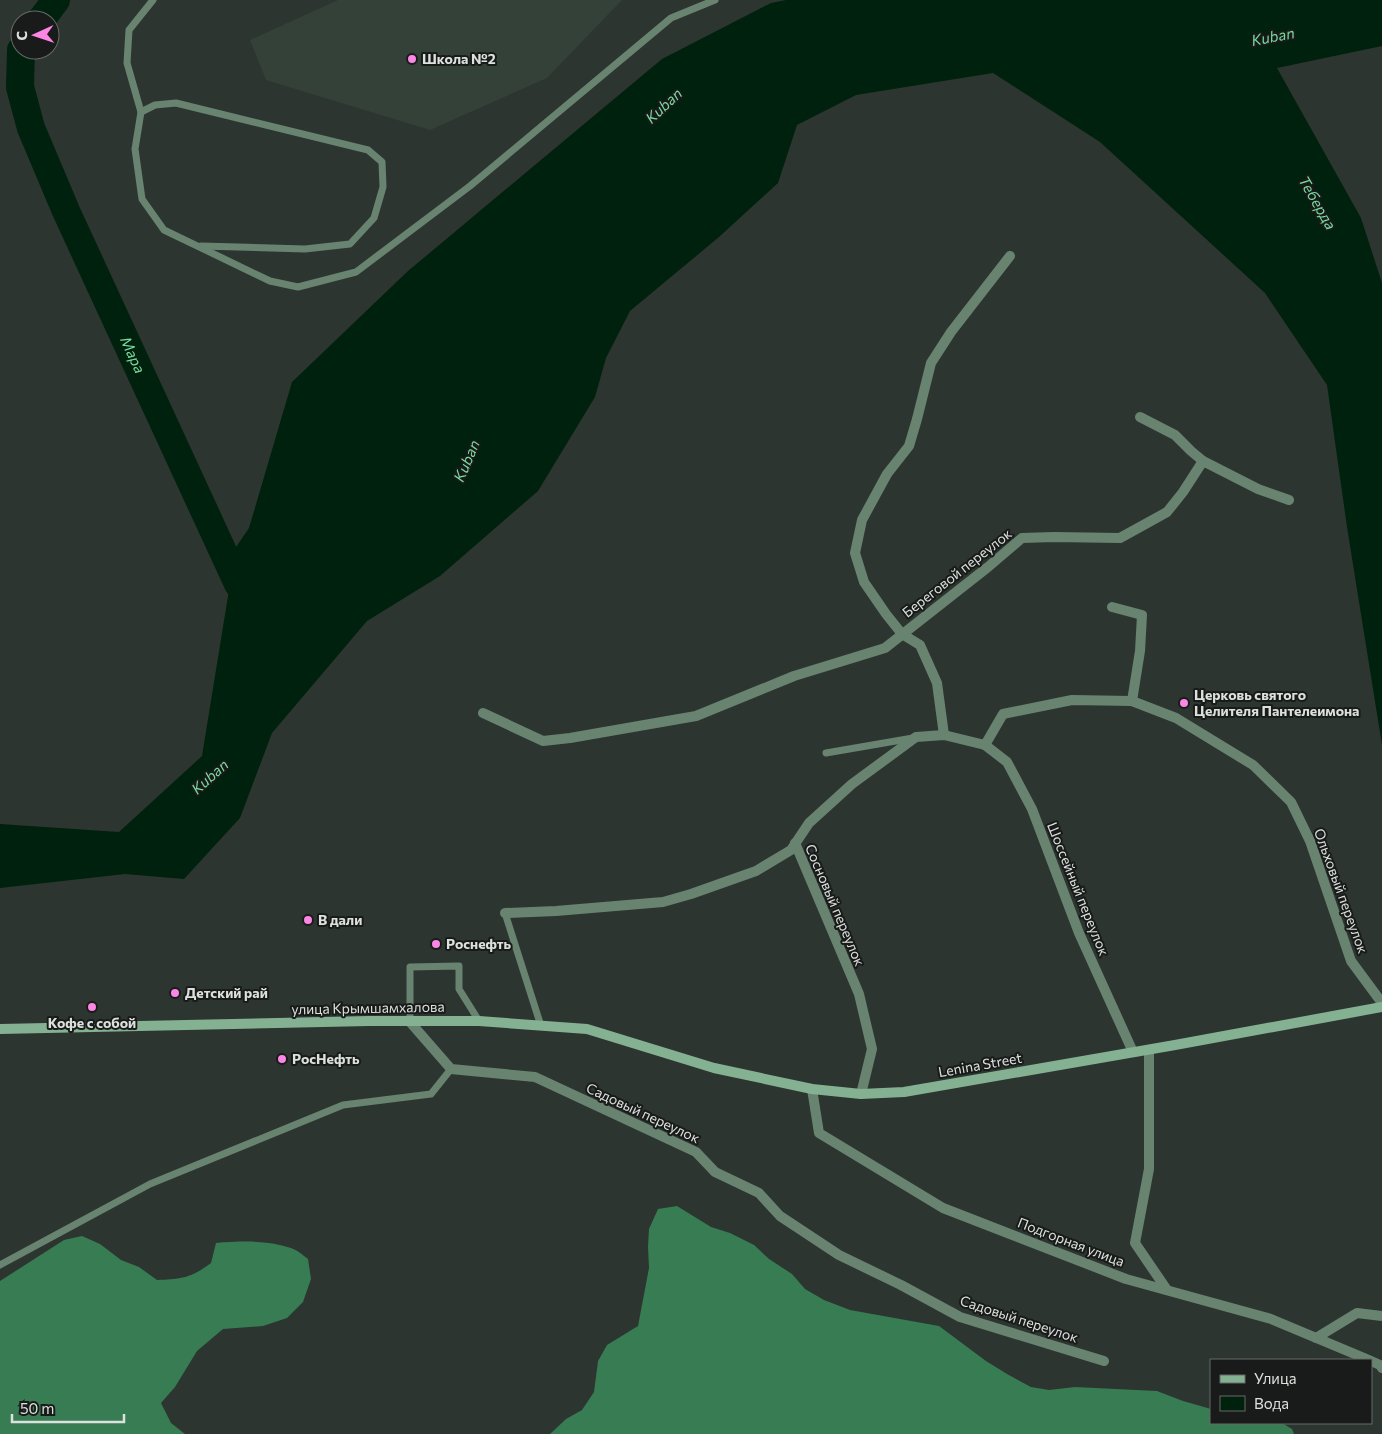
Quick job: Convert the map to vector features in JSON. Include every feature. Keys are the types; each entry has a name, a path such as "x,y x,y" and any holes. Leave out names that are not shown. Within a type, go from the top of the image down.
{"main road":[{"name":"Lenina Street","path":"587,1029 714,1068 812,1089 861,1094 904,1092 1149,1050 1382,1007"},
{"name":"улица Крымшамхалова","path":"0,1029 370,1021 479,1021 587,1029"}],"street":[{"name":"Береговой переулок","path":"944,735 937,684 920,645 902,634 864,582 855,553 862,520 887,474 909,446 930,362 1010,256"},
{"path":"1140,417 1175,435 1203,460 1258,489 1289,500"},
{"name":"Береговой переулок","path":"483,713 543,741 696,716 794,676 885,648 1022,538 1120,538 1167,512 1183,492 1203,460"},
{"path":"1112,607 1142,615 1140,651 1132,700"},
{"name":"Ольховый переулок","path":"985,745 1003,714 1072,700 1132,700 1176,718 1254,765 1290,802 1310,841 1351,961 1382,1003"},
{"path":"795,843 809,823 852,784 916,737 944,735 985,745"},
{"name":"Шоссейный переулок","path":"985,745 1007,762 1032,810 1079,932 1133,1052"},
{"name":"Сосновый переулок","path":"505,913 556,911 662,902 756,871 791,850 795,843"},
{"name":"Сосновый переулок","path":"795,843 859,994 872,1048 861,1094"},
{"path":"410,1022 451,1069"},
{"path":"1149,1050 1149,1169 1135,1243 1168,1290"},
{"name":"Садовый переулок","path":"451,1069 535,1077 696,1152 715,1172 759,1193 780,1216 839,1255 960,1316 1104,1361"},
{"name":"Подгорная улица","path":"812,1089 818,1133 943,1208 1126,1279 1271,1319 1365,1359"},
{"path":"1316,1338 1357,1313 1382,1316"}],"lane":[{"path":"153,0 129,30 127,63 141,112 135,149 142,199 164,230 270,281 298,286 356,272 470,186 671,18 715,0"},
{"path":"141,112 155,105 176,104 368,150 382,162 383,188 374,218 350,244 305,249 198,245"},
{"path":"826,752 916,737"},
{"path":"505,913 541,1026"},
{"path":"410,1022 410,967 458,966 459,989 479,1021"},
{"path":"0,1265 150,1184 343,1105 431,1094 451,1069"}],"shaded area":[{"name":"Школа №2","path":"338,0 622,0 547,78 430,130 266,80 250,40"}],"green space":[{"path":"677,1206 711,1227 730,1233 754,1245 769,1259 792,1274 805,1289 824,1300 850,1310 939,1326 986,1361 1031,1387 1049,1390 1075,1387 1157,1391 1210,1409 1210,1424 1284,1424 1292,1429 1294,1434 550,1434 566,1419 582,1410 594,1392 598,1361 607,1345 638,1326 649,1268 649,1229 658,1209"},
{"path":"82,1236 100,1244 121,1260 139,1267 157,1280 186,1277 198,1272 211,1263 216,1243 244,1242 263,1242 282,1245 295,1250 308,1259 311,1279 303,1302 287,1318 263,1326 223,1329 197,1351 175,1387 161,1403 171,1423 185,1434 0,1434 0,1281 64,1240"}],"water":[{"path":"786,0 1382,0 1382,46 1277,68 1361,218 1382,283 1382,745 1347,527 1327,385 1265,293 1100,142 993,73 856,95 797,125 778,183 719,237 630,311 606,358 595,397 538,491 440,576 367,621 272,733 240,818 184,879 125,874 0,888 0,824 119,832 202,756 236,547 249,528 292,382 408,271 662,59 771,3"}],"waterway":[{"name":"Мара","path":"48,10 56,0"},
{"name":"Мара","path":"21,60 20,87 31,128 66,211 238,584 252,604"}],"place":[{"name":"Школа №2","path":"412,59"},
{"name":"Церковь святого Целителя Пантелеимона","path":"1184,703"},
{"name":"В дали","path":"308,920"},
{"name":"Роснефть","path":"436,944"},
{"name":"Детский рай","path":"175,993"},
{"name":"Кофе с собой","path":"92,1007"},
{"name":"РосНефть","path":"282,1059"}],"water label":[{"name":"Kuban","path":"1273,37"},
{"name":"Kuban","path":"664,106"},
{"name":"Теберда","path":"1317,203"},
{"name":"Kuban","path":"467,461"},
{"name":"Kuban","path":"210,777"}]}
